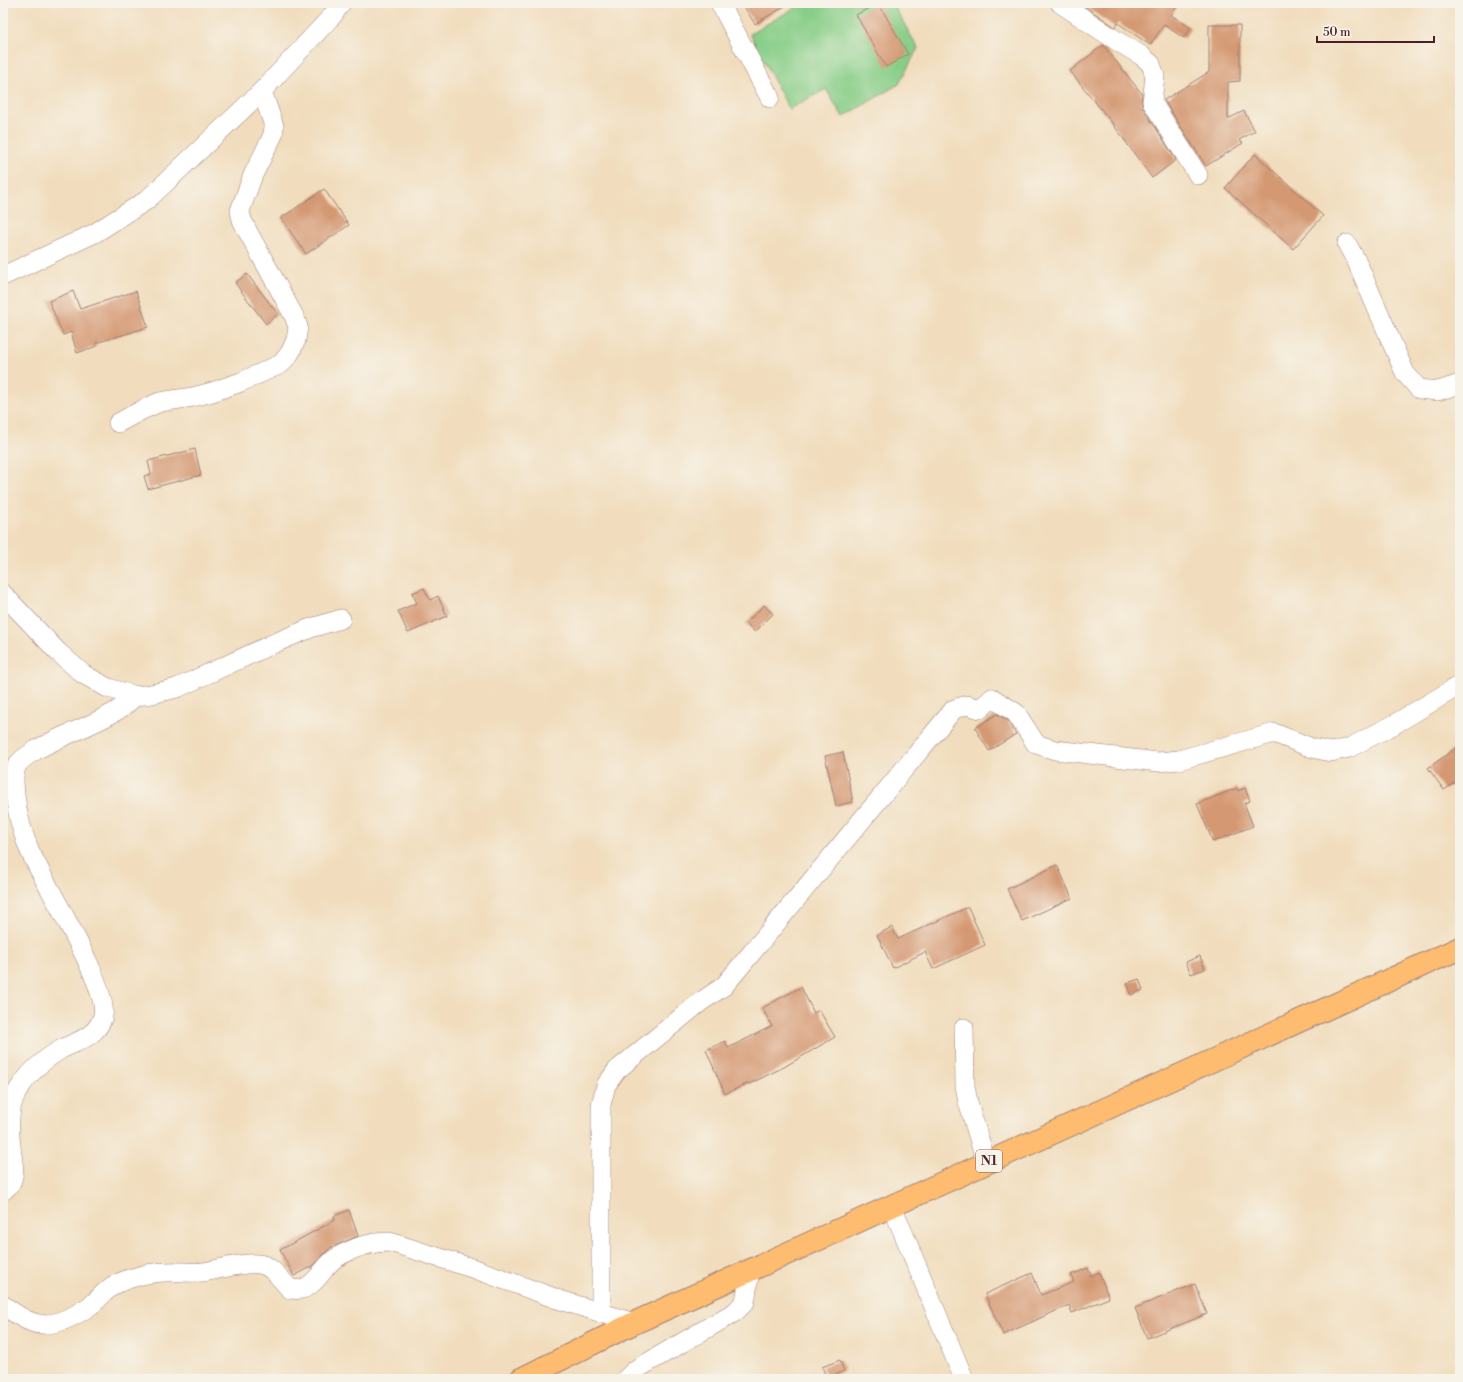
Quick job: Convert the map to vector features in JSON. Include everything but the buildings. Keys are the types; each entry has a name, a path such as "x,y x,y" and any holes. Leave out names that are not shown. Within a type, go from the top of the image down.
{"highway":[{"name":"N1","path":"521,1379 634,1323 1460,948"}],"street":[{"path":"3,276 95,234 146,200 262,91 334,15 341,3"},
{"path":"720,3 770,98"},
{"path":"1060,3 1142,56 1151,64 1155,76 1152,102 1198,175"},
{"path":"118,423 160,402 193,397 241,382 281,364 293,347 298,327 294,316 248,232 242,220 240,211 253,175 273,135 274,126 262,91"},
{"path":"1347,244 1357,262 1405,374 1420,389 1438,391 1460,384"},
{"path":"3,594 58,652 83,674 108,688 136,696 178,688 277,642 311,628 341,619"},
{"path":"601,1313 601,1105 606,1085 616,1070 699,1003 724,986 954,709 967,705 980,708 992,698 1016,713 1036,744 1055,750 1158,762 1179,760 1259,736 1274,733 1312,748 1331,752 1349,748 1393,726 1460,685"},
{"path":"3,1191 10,1184 14,1169 10,1112 17,1092 36,1067 60,1050 90,1036 98,1026 103,1016 104,1004 100,991 65,915 29,849 17,813 14,774 18,764 26,756 46,744 118,710 136,696"},
{"path":"964,1028 965,1086 968,1102 986,1162"},
{"path":"892,1206 964,1379"},
{"path":"3,1305 34,1323 48,1324 71,1318 91,1305 104,1292 116,1284 141,1276 164,1272 202,1272 250,1264 265,1265 273,1270 290,1289 301,1290 310,1285 335,1258 354,1249 376,1242 390,1242 478,1270 557,1299 634,1323"},
{"path":"626,1379 635,1370 735,1312 744,1302 750,1271"}],"green space":[{"path":"803,3 892,3 918,48 899,84 843,117 826,89 789,109 750,34"}]}
